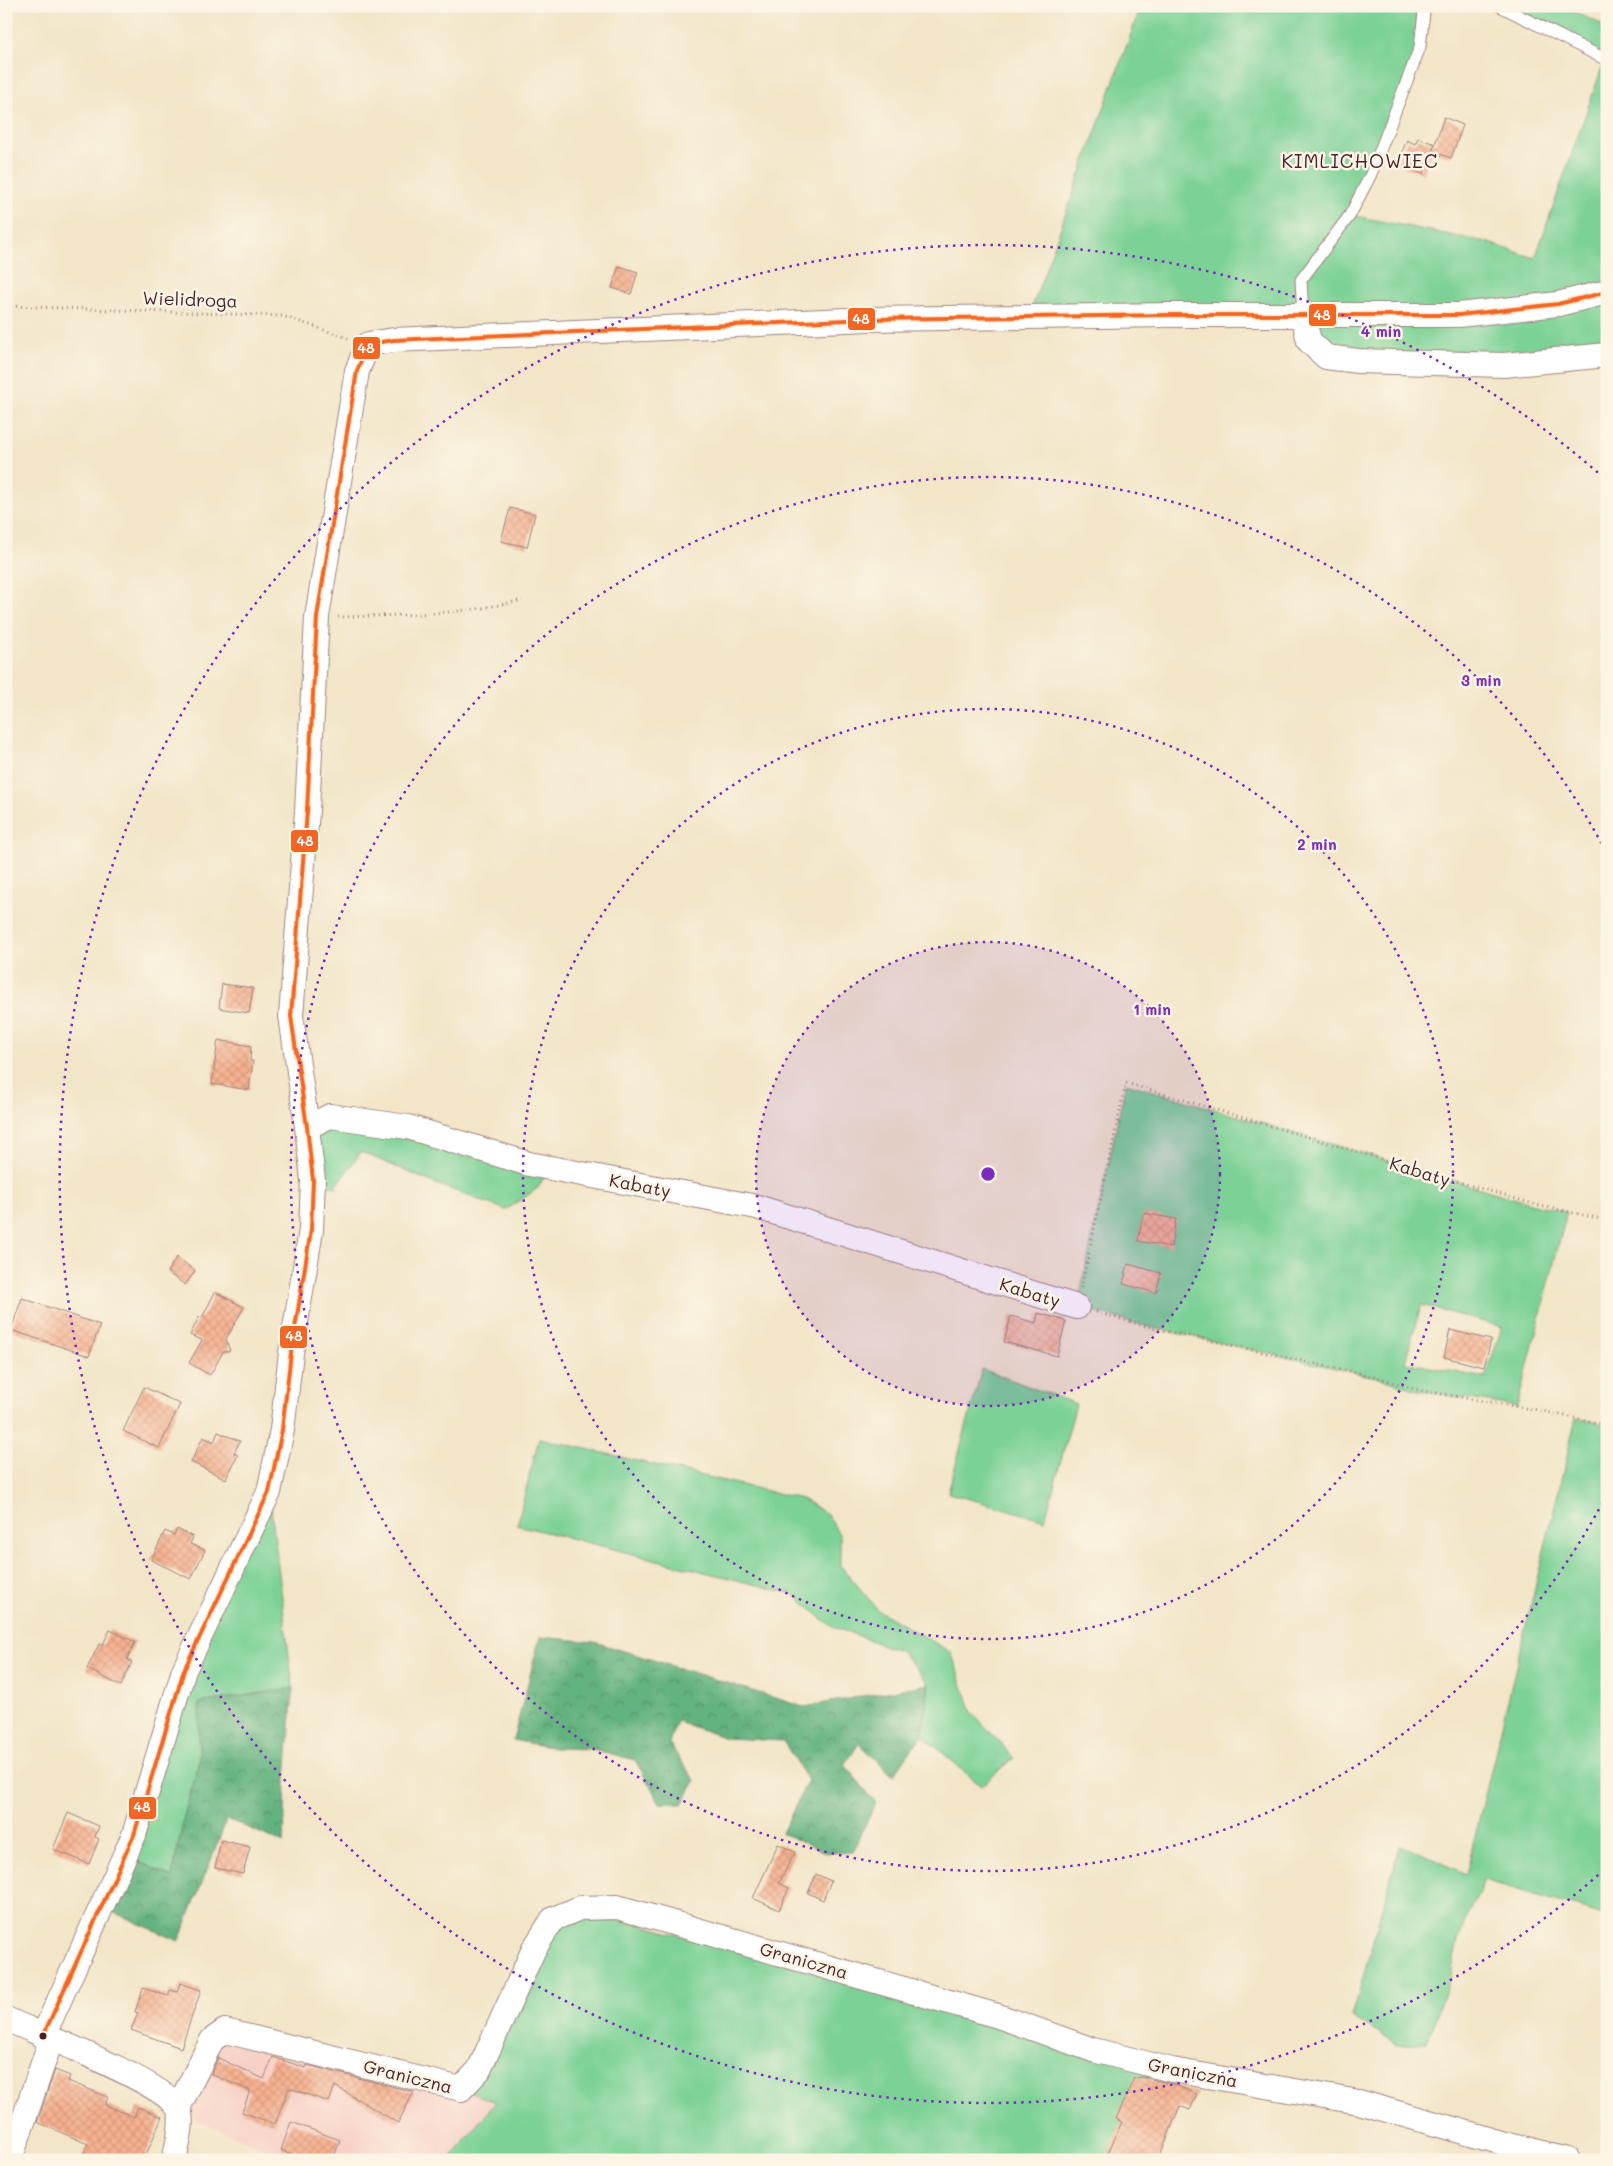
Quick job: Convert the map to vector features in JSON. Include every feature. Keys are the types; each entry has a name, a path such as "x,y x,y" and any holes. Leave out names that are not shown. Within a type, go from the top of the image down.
{"street":[{"path":"6,2154 14,2148 47,2038 134,1835 184,1670 269,1492 282,1430 292,1353 312,1230 313,1180 291,1016 307,811 317,617 357,371 368,344 394,340 868,320 1459,315 1558,304 1607,292"},
{"path":"1303,315 1309,340 1326,357 1358,361 1504,365 1607,355"},
{"name":"Kabaty","path":"307,1127 330,1116 408,1128 529,1164 757,1207 1077,1306"},
{"name":"Graniczna","path":"178,2108 212,2040 225,2031 461,2089 479,2070 534,1950 553,1918 580,1908 617,1907 998,2016 1101,2052 1172,2070 1360,2102 1530,2151 1568,2160"},
{"path":"6,2019 135,2077 165,2094 178,2108 181,2134 174,2160"}],"lane":[{"path":"1303,315 1301,280 1350,215 1372,174 1420,47 1424,12 1422,6"},
{"path":"1500,6 1607,60"}],"path":[{"name":"Wielidroga","path":"6,306 283,316 368,344"},
{"path":"317,617 454,611 502,605 522,600"},
{"name":"Kabaty","path":"1077,1306 1126,1083 1540,1206 1607,1220"},
{"path":"1077,1306 1149,1327 1380,1378 1418,1390 1607,1424"}],"shaded area":[{"path":"212,2040 461,2089 496,2101 448,2160 294,2160 198,2122 183,2098"}],"green space":[{"path":"1141,6 1422,6 1420,47 1350,215 1486,242 1535,258 1605,59 1500,6 1562,6 1607,27 1607,355 1326,357 1303,315 1028,318"},
{"path":"1126,1083 1540,1206 1567,1212 1517,1407 1418,1390 1380,1378 1149,1327 1077,1307","holes":["1421,1305 1502,1327 1485,1378 1405,1362"]},
{"path":"330,1116 549,1168 538,1188 506,1210 436,1184 361,1152 336,1187 313,1180 307,1127"},
{"path":"982,1369 1076,1404 1045,1520 948,1493"},
{"path":"1576,1418 1607,1425 1607,1916 1484,1880 1458,1939 1451,1976 1427,2043 1397,2044 1352,2017 1400,1845 1466,1874"},
{"path":"539,1438 802,1499 827,1514 840,1536 840,1565 879,1611 951,1652 972,1712 1014,1758 981,1786 922,1735 929,1684 902,1652 831,1626 793,1594 517,1525"},
{"path":"269,1492 293,1688 200,1703 199,1764 185,1813 172,1877 125,1855 184,1670"},
{"path":"540,1637 595,1642 804,1707 929,1684 922,1735 893,1776 859,1743 845,1765 876,1803 852,1852 827,1853 782,1833 808,1780 783,1741 726,1738 677,1721 669,1743 695,1781 682,1804 660,1803 635,1760 593,1749 554,1748 513,1740"},
{"path":"293,1688 286,1779 284,1843 227,1819 179,1941 101,1907 125,1855 172,1877 185,1813 199,1764 199,1703"},
{"path":"580,1908 1152,2065 1120,2160 448,2160 496,2102 461,2089 534,1949"}],"building":[{"path":"1444,117 1463,125 1451,158 1432,151 1423,174 1397,164 1407,140 1415,144 1418,138 1435,144"},
{"path":"619,266 638,272 631,294 612,288"},
{"path":"510,508 535,514 527,547 501,541"},
{"path":"222,984 253,988 249,1013 219,1008"},
{"path":"218,1040 251,1046 250,1061 253,1061 249,1090 212,1084"},
{"path":"1143,1213 1176,1219 1171,1247 1138,1241"},
{"path":"177,1257 195,1271 185,1285 167,1272"},
{"path":"1128,1264 1161,1273 1156,1293 1123,1284"},
{"path":"215,1292 244,1307 226,1339 230,1351 223,1352 210,1375 189,1363 202,1340 190,1335 199,1317 202,1318"},
{"path":"22,1298 100,1325 89,1356 11,1330"},
{"path":"1038,1313 1066,1321 1057,1356 1004,1342 1011,1316 1036,1323"},
{"path":"1450,1330 1491,1340 1484,1367 1444,1357"},
{"path":"144,1387 180,1404 159,1448 123,1431"},
{"path":"218,1432 240,1441 234,1453 238,1455 226,1479 191,1462 203,1437 214,1442"},
{"path":"177,1529 193,1537 190,1544 205,1550 191,1579 151,1560 165,1531 174,1535"},
{"path":"110,1630 135,1642 127,1659 132,1662 121,1686 87,1669 99,1644 102,1646"},
{"path":"68,1813 99,1826 95,1837 99,1839 89,1864 53,1849"},
{"path":"221,1840 250,1847 243,1874 215,1868"},
{"path":"778,1844 795,1852 779,1883 789,1888 779,1910 753,1898"},
{"path":"816,1874 831,1881 823,1900 808,1893"},
{"path":"180,1983 201,1990 181,2048 131,2030 138,2013 135,2012 143,1988 168,1996 170,1990 177,1992"},
{"path":"273,2057 306,2068 307,2065 414,2092 398,2123 335,2086 329,2102 289,2088 275,2124 242,2112 250,2091 211,2074 218,2058 264,2079"},
{"path":"55,2070 70,2076 68,2081 108,2097 105,2105 134,2117 138,2107 162,2117 144,2160 81,2160 88,2144 37,2122"},
{"path":"1143,2077 1172,2084 1197,2094 1190,2110 1180,2106 1158,2160 1105,2160 1122,2122 1116,2119 1134,2078"},
{"path":"291,2122 340,2140 333,2160 307,2160 281,2150"}],"transit line":[{"name":"48","path":"43,2036 134,1835 184,1670 269,1492 282,1430 291,1353 311,1230 313,1180 291,1016 307,811 317,617 357,371 368,344 394,340 869,319 1170,315 1459,315 1558,304 1607,292"}],"district":[{"name":"KIMLICHOWIEC","path":"1360,160"}]}
